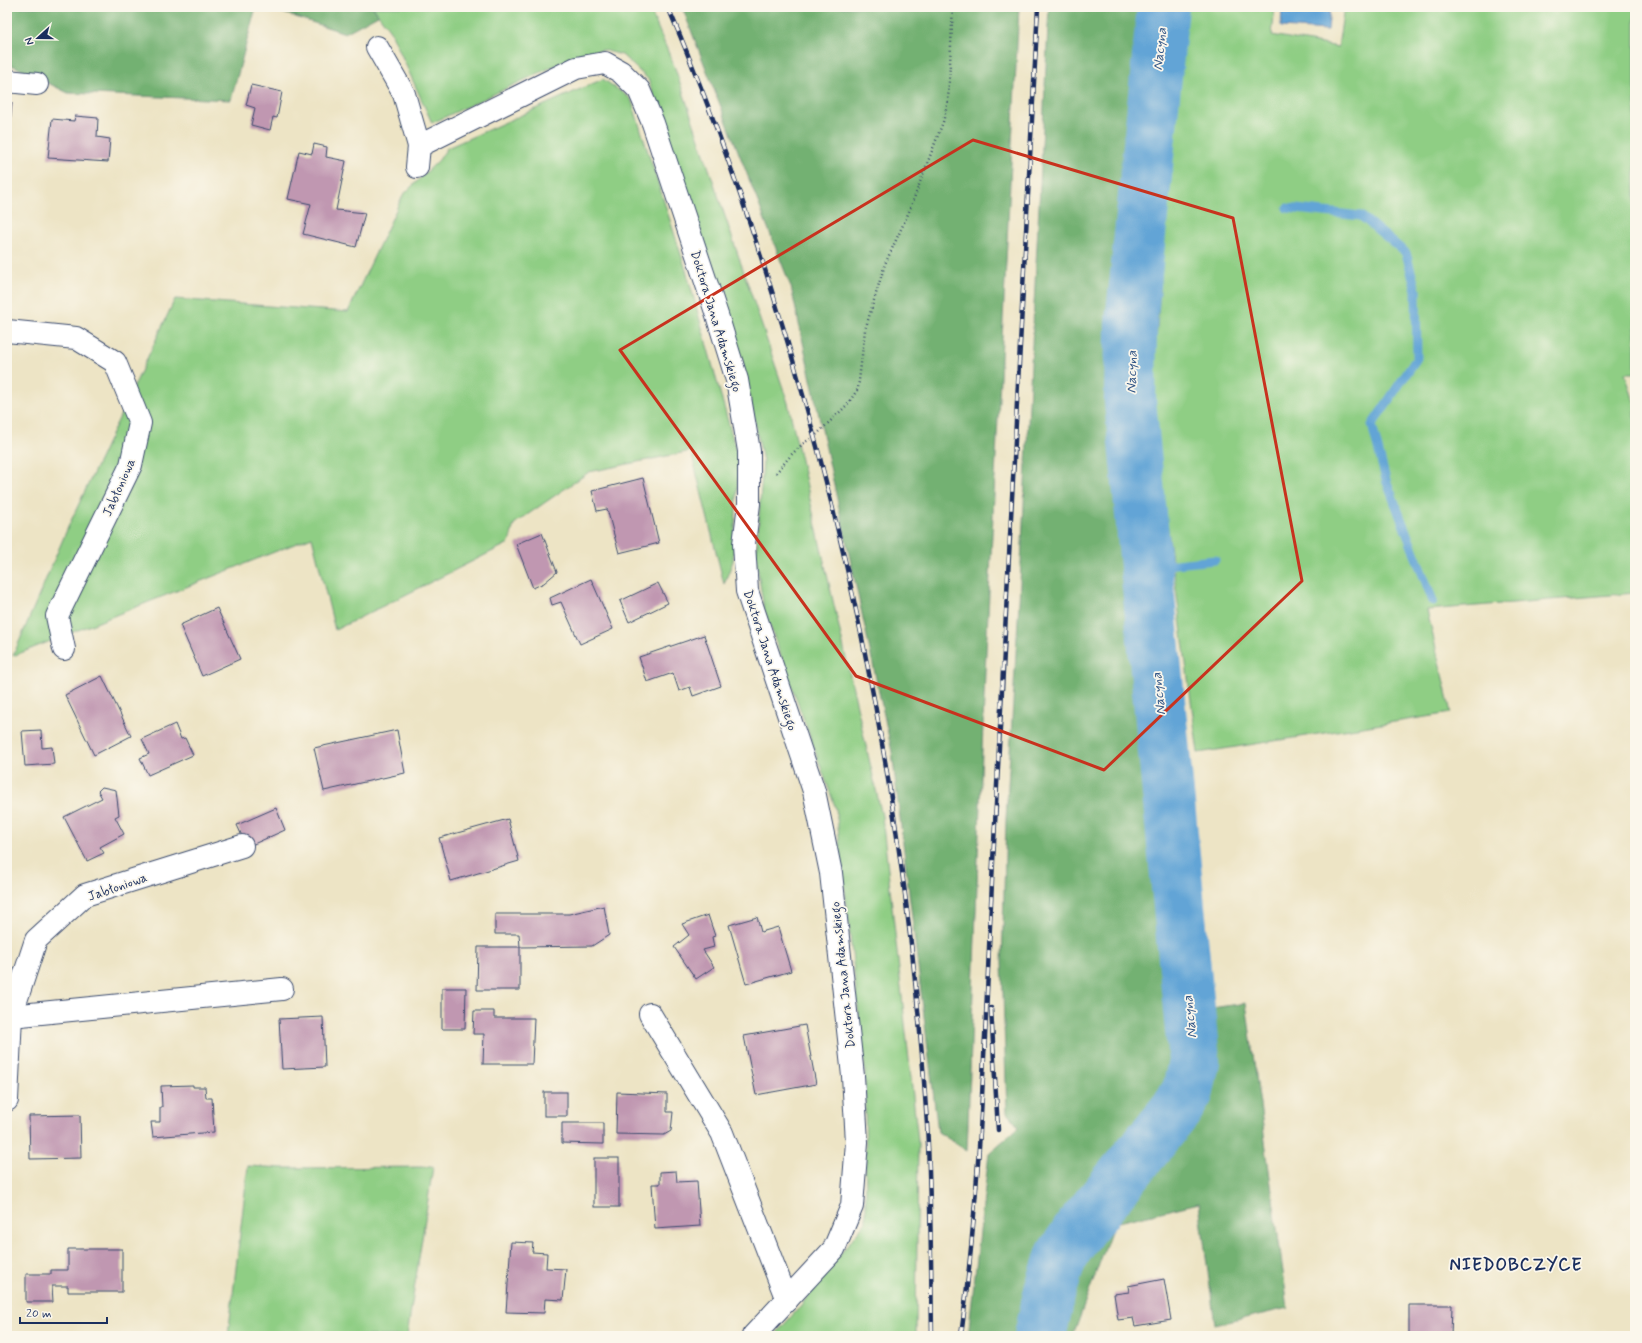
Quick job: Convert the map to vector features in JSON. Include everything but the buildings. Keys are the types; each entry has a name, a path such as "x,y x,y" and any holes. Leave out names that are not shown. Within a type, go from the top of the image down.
{"street":[{"path":"377,47 404,94 419,146 417,168"},
{"name":"Doktora Jana Adamskiego","path":"419,146 576,68 605,63 620,72 639,90 653,123 737,380 749,451 749,504 744,544 747,591 814,791 832,873 854,1076 857,1142 852,1206 834,1249 754,1336"},
{"path":"7,80 37,84"},
{"name":"Jabłoniowa","path":"7,331 76,338 115,362 140,423 131,465 57,616 64,650"},
{"name":"Jabłoniowa","path":"7,1100 11,1016 36,940 85,895 242,846"},
{"path":"11,1016 282,989"},
{"path":"650,1014 722,1133 787,1300"}],"path":[{"path":"749,504 792,454 805,442 814,437 847,406 858,389 865,330 885,264 908,214 943,122 948,101 953,7"}],"highlighted area":[{"path":"973,140 1233,218 1302,581 1104,770 856,676 620,350"}],"green space":[{"path":"7,7 256,7 231,100 68,93 14,66 7,65"},
{"path":"265,7 373,7 378,15 345,33"},
{"path":"373,7 649,7 675,68 788,403 882,816 918,1141 916,1336 774,1336 798,1309 866,1221 865,1070 836,809 764,609 756,558 763,461 742,360 648,79 622,55 603,50 582,53 432,123 391,32"},
{"path":"682,7 1019,7 985,672 967,1151 938,1132 892,752 791,287"},
{"path":"1049,7 1152,7 1121,317 1119,415 1177,1012 1179,1080 1051,1250 1035,1302 1028,1336 968,1336 989,1153 1019,1127 1007,1113 1002,963 1006,819 1019,603"},
{"path":"1183,7 1275,7 1272,35 1338,47 1344,7 1622,7 1635,9 1635,373 1625,373 1635,405 1635,593 1427,610 1451,713 1198,753 1151,402"},
{"path":"603,79 631,99 686,270 739,461 733,561 724,584 691,451 589,472 514,524 509,543 335,630 312,537 13,656 69,525 175,299 348,312 403,195 439,160 447,148"},
{"path":"1246,1003 1288,1308 1215,1325 1199,1203 1114,1223 1073,1336 1049,1336 1068,1267 1098,1224 1198,1100 1204,1066 1198,1010"},
{"path":"248,1166 284,1168 433,1167 407,1336 228,1336"}],"water":[{"path":"1282,7 1330,7 1328,30 1281,27"}],"waterway":[{"name":"Nacyna","path":"1040,1336 1050,1291 1062,1255 1081,1227 1176,1110 1188,1091 1194,1061 1130,401 1131,324 1163,7"},
{"path":"1287,208 1361,216 1406,253 1416,290 1417,358 1372,425 1386,480 1433,601"},
{"path":"1146,567 1215,560"}],"railway":[{"path":"668,7 707,104 743,202 775,302 805,402 828,490 868,669 885,759 899,850 911,941 920,1032 927,1124 931,1230 932,1336"},
{"path":"961,1336 974,1218 982,1099 1038,7"},
{"path":"991,1008 998,1130"}],"district":[{"name":"NIEDOBCZYCE","path":"1516,1264"}]}
